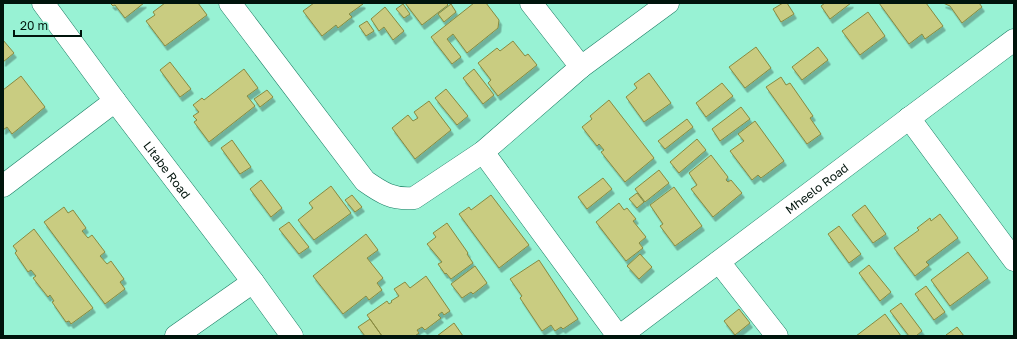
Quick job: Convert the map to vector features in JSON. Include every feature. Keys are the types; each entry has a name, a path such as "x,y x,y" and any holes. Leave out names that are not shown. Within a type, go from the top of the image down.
{"street":[{"name":"Litabe Road","path":"43,3 115,102 253,282 292,336"},
{"path":"230,3 365,181 378,190 391,196 403,199 414,198 482,152 581,67 668,3"},
{"path":"531,3 581,67"},
{"name":"Mheelo Road","path":"619,336 1014,40"},
{"path":"3,186 115,102"},
{"path":"908,118 1014,260"},
{"path":"482,152 619,336"},
{"path":"719,262 777,336"},
{"path":"176,336 253,282"}],"building":[{"path":"110,3 144,3 125,18 115,5 113,6"},
{"path":"165,3 198,3 207,15 165,46 146,21 155,15 153,12"},
{"path":"314,3 363,4 349,14 352,17 338,28 336,25 322,36 303,11"},
{"path":"405,3 446,3 448,5 422,25"},
{"path":"474,3 486,3 499,20 498,28 467,53 453,34 447,39 461,57 452,64 431,37"},
{"path":"783,3 787,3 794,14 781,22 773,9"},
{"path":"825,3 851,3 830,19 821,6"},
{"path":"879,3 926,3 943,26 925,39 922,34 909,44"},
{"path":"943,3 979,3 982,7 962,23 950,6"},
{"path":"403,4 410,14 404,18 396,9"},
{"path":"451,4 456,12 444,22 438,14"},
{"path":"385,7 404,31 393,40 384,27 379,31 371,19"},
{"path":"868,12 885,36 860,55 842,31"},
{"path":"367,21 374,31 366,36 359,26"},
{"path":"3,40 14,53 3,62"},
{"path":"513,41 525,56 528,54 537,65 498,96 488,83 491,80 478,63 497,48 500,51"},
{"path":"756,47 771,68 745,88 729,67"},
{"path":"818,47 828,60 802,80 792,67"},
{"path":"170,62 191,89 180,97 160,70"},
{"path":"244,69 258,88 247,96 255,106 209,142 194,122 197,120 193,116 199,112 193,105 202,98 204,100"},
{"path":"474,69 494,95 483,104 463,78"},
{"path":"649,73 671,103 644,122 626,97 637,88 634,84"},
{"path":"21,76 45,107 12,134 7,127 3,130 3,90"},
{"path":"781,77 786,85 790,83 813,116 810,118 821,134 807,144 766,87"},
{"path":"722,83 733,96 706,117 696,103"},
{"path":"446,89 468,116 457,125 435,98"},
{"path":"267,90 273,97 260,107 254,99"},
{"path":"609,100 654,158 625,182 601,152 604,150 599,144 597,146 582,127 592,119 590,116"},
{"path":"429,101 451,130 415,159 392,128 408,115 413,121 418,118 414,112"},
{"path":"741,107 750,119 720,141 712,129"},
{"path":"687,119 693,127 665,149 658,141"},
{"path":"755,121 784,161 761,178 758,175 752,180 730,151 744,141 738,134"},
{"path":"697,139 706,150 679,173 670,162"},
{"path":"232,140 251,167 240,174 221,148"},
{"path":"711,155 728,177 726,180 728,182 731,180 742,193 713,217 691,189 697,185 689,173"},
{"path":"659,170 669,183 645,202 635,189"},
{"path":"603,178 612,189 587,209 578,197"},
{"path":"261,180 282,208 271,217 250,189"},
{"path":"331,186 351,213 314,240 298,220 313,208 309,203"},
{"path":"674,187 702,226 675,246 660,226 663,224 650,205"},
{"path":"637,193 644,202 637,208 629,199"},
{"path":"352,195 362,207 355,212 345,200"},
{"path":"491,195 529,245 499,268 459,214 469,207 471,210"},
{"path":"619,203 624,210 627,208 636,219 633,221 646,237 639,243 643,248 626,261 596,222"},
{"path":"865,205 886,234 873,243 852,215"},
{"path":"64,207 68,213 73,210 86,228 82,231 88,238 92,235 105,252 100,256 107,264 111,261 124,279 120,282 125,289 105,304 44,222"},
{"path":"940,214 958,238 926,262 929,265 915,276 894,248 919,230 917,228 930,218 931,221"},
{"path":"289,222 309,247 299,254 279,229"},
{"path":"447,223 468,253 467,254 473,263 451,279 446,273 445,274 438,264 442,262 427,244 436,237 433,233"},
{"path":"839,226 861,254 849,263 828,234"},
{"path":"34,229 93,308 71,324 69,321 66,322 52,302 54,301 50,295 48,297 33,278 36,276 31,270 28,272 15,253 17,251 13,246"},
{"path":"366,234 378,250 367,258 383,278 377,283 382,290 369,300 366,296 343,314 313,276"},
{"path":"968,252 988,278 950,306 931,280"},
{"path":"640,254 652,267 639,279 627,266"},
{"path":"539,260 578,319 563,329 561,327 555,331 551,325 542,331 520,298 522,296 510,279"},
{"path":"869,265 891,292 880,301 859,273"},
{"path":"475,266 487,283 473,294 471,292 462,298 451,284"},
{"path":"426,276 450,311 444,315 442,312 438,315 441,318 425,330 422,327 417,330 419,333 415,336 382,336 367,315 387,301 389,304 399,296 394,289 405,282 410,288"},
{"path":"926,286 945,312 934,320 915,294"},
{"path":"901,303 922,331 916,336 909,336 890,311"},
{"path":"739,309 750,323 735,335 724,321"},
{"path":"885,314 901,336 856,336"},
{"path":"370,319 382,336 365,336 358,327"},
{"path":"454,323 463,336 437,336"},
{"path":"957,327 964,336 946,336 946,335"}]}
